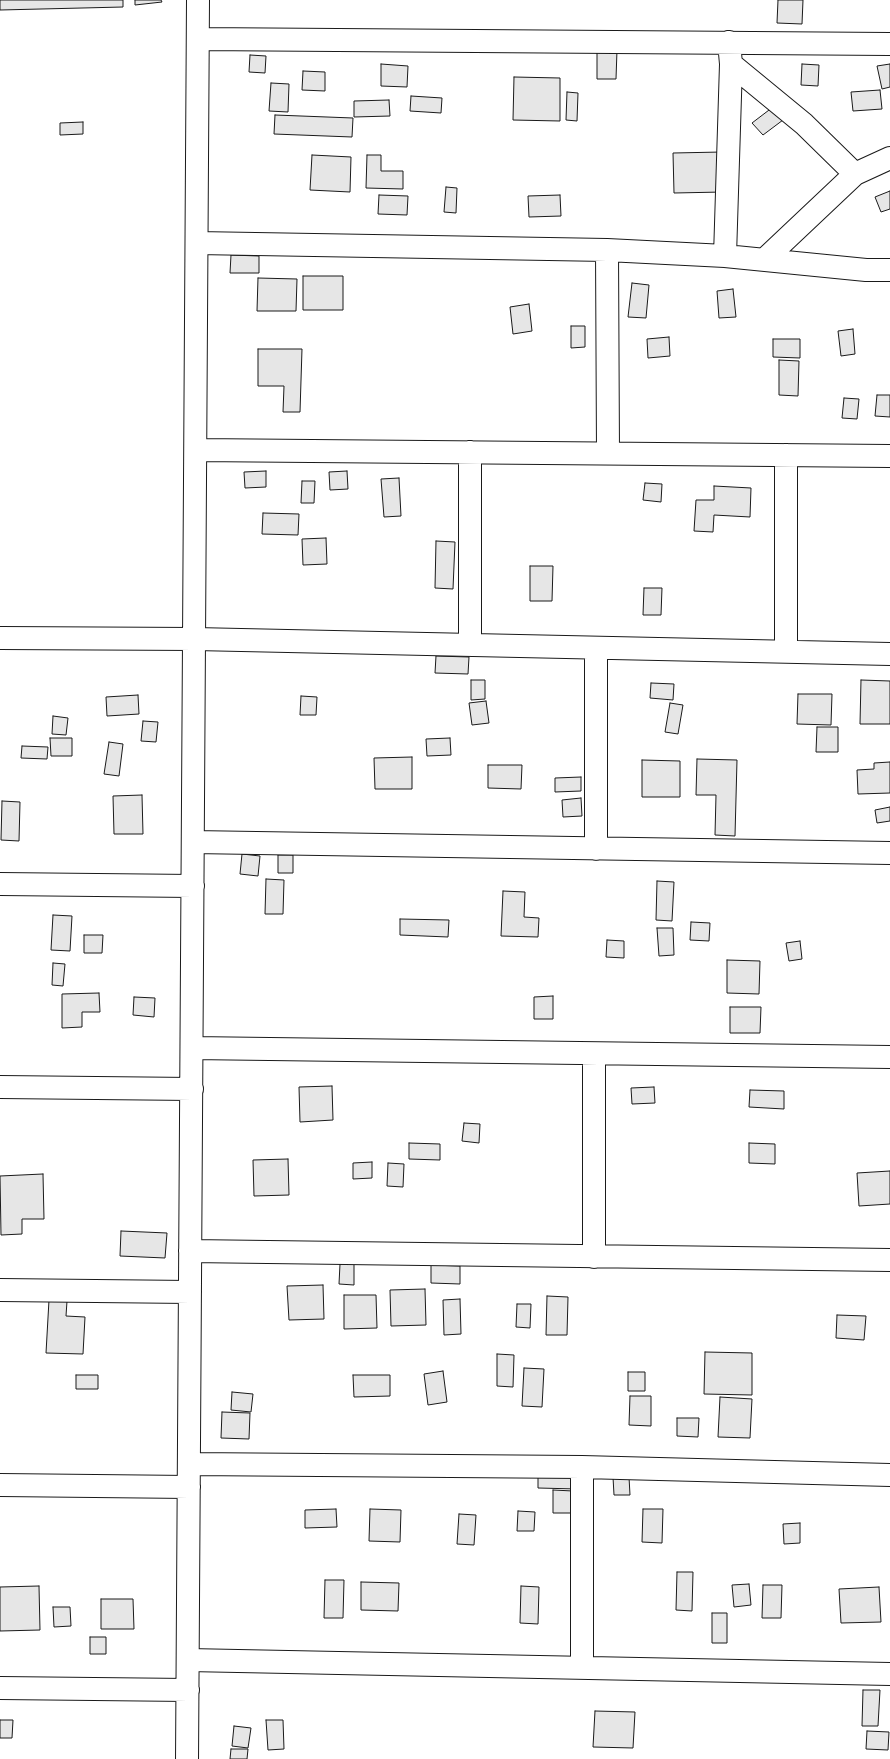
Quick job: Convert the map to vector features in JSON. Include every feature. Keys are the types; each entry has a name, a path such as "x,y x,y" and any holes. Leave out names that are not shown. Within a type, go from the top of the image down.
{"street":[{"path":"187,1759 199,39 198,0"},
{"path":"199,39 890,44"},
{"path":"725,256 732,64 729,42"},
{"path":"732,64 804,124 855,174"},
{"path":"765,259 855,174 890,158"},
{"path":"197,243 607,250 725,256 866,270 890,270"},
{"path":"607,250 608,453"},
{"path":"196,450 890,456"},
{"path":"470,452 470,645"},
{"path":"786,455 786,652"},
{"path":"0,638 195,640 890,654"},
{"path":"596,648 596,849"},
{"path":"193,842 596,849 890,852"},
{"path":"0,884 193,886"},
{"path":"192,1048 890,1057"},
{"path":"594,1054 594,1256"},
{"path":"0,1086 192,1089"},
{"path":"190,1251 890,1260"},
{"path":"0,1290 190,1292"},
{"path":"190,1464 582,1467 890,1475"},
{"path":"582,1467 582,1668"},
{"path":"0,1485 189,1487"},
{"path":"188,1660 890,1674"},
{"path":"0,1688 188,1690"}],"building":[{"path":"0,0 123,0 123,7 0,10"},
{"path":"135,0 161,0 162,2 135,5"},
{"path":"778,0 803,0 802,24 777,23"},
{"path":"597,50 617,50 616,79 597,79"},
{"path":"250,55 266,56 265,73 249,72"},
{"path":"381,64 408,66 407,87 381,86"},
{"path":"802,64 819,65 818,86 801,85"},
{"path":"890,64 890,87 882,89 877,66"},
{"path":"303,71 325,72 325,91 302,90"},
{"path":"514,77 560,78 560,121 513,120"},
{"path":"271,83 289,84 288,112 269,111"},
{"path":"880,90 882,109 853,111 851,92"},
{"path":"567,92 578,93 577,121 566,120"},
{"path":"411,96 442,98 441,113 410,111"},
{"path":"389,100 390,116 354,117 354,101"},
{"path":"773,107 783,120 763,135 752,123"},
{"path":"275,115 353,118 352,137 274,134"},
{"path":"83,122 83,134 60,135 60,123"},
{"path":"722,152 723,192 674,193 673,153"},
{"path":"312,155 351,157 350,192 310,190"},
{"path":"367,155 381,155 381,171 403,171 403,189 366,188"},
{"path":"446,187 457,188 456,213 444,212"},
{"path":"890,191 890,209 881,212 875,197"},
{"path":"379,195 408,196 407,215 378,214"},
{"path":"560,195 561,216 529,217 528,196"},
{"path":"231,255 259,256 259,273 230,273"},
{"path":"303,276 343,276 343,310 303,310"},
{"path":"258,278 297,279 296,311 257,311"},
{"path":"632,283 649,285 646,318 628,317"},
{"path":"733,289 736,317 719,318 717,291"},
{"path":"529,304 532,331 513,334 510,307"},
{"path":"571,326 585,326 585,347 571,348"},
{"path":"853,329 855,354 841,356 838,331"},
{"path":"669,337 670,356 648,358 647,339"},
{"path":"773,339 800,339 800,358 773,357"},
{"path":"258,349 302,349 300,412 283,412 284,386 258,386"},
{"path":"779,360 799,361 798,396 779,395"},
{"path":"877,395 890,395 890,417 875,416"},
{"path":"844,398 859,399 857,419 842,418"},
{"path":"266,471 266,487 245,488 244,472"},
{"path":"347,471 348,489 330,490 329,472"},
{"path":"399,478 401,516 384,517 381,479"},
{"path":"302,481 315,481 314,503 301,503"},
{"path":"645,483 662,484 661,502 643,500"},
{"path":"714,486 751,488 750,517 714,515 713,532 694,531 696,500 714,500"},
{"path":"263,513 299,514 298,535 262,534"},
{"path":"326,538 327,564 303,565 302,539"},
{"path":"436,541 455,542 453,589 435,588"},
{"path":"530,566 553,566 552,601 530,601"},
{"path":"644,588 662,588 661,615 643,615"},
{"path":"436,656 469,657 468,674 435,673"},
{"path":"471,680 485,680 485,699 471,700"},
{"path":"861,680 890,681 890,724 860,724"},
{"path":"651,683 674,684 673,700 650,698"},
{"path":"798,694 832,694 831,725 797,724"},
{"path":"138,695 139,714 107,716 106,697"},
{"path":"301,696 317,697 316,715 300,715"},
{"path":"486,701 489,723 472,725 469,703"},
{"path":"670,703 683,705 678,734 665,732"},
{"path":"53,716 68,718 66,735 52,734"},
{"path":"143,721 158,722 156,742 141,741"},
{"path":"817,727 838,727 838,752 816,752"},
{"path":"50,738 72,738 72,756 51,756"},
{"path":"450,738 451,755 427,756 426,739"},
{"path":"109,742 123,744 119,776 104,774"},
{"path":"22,746 48,747 47,759 21,758"},
{"path":"412,757 412,789 375,789 374,758"},
{"path":"697,759 737,760 735,836 715,835 716,795 696,795"},
{"path":"642,760 680,761 680,797 642,797"},
{"path":"890,762 890,793 858,794 857,770 874,769 874,763"},
{"path":"488,765 522,765 521,789 488,788"},
{"path":"581,777 581,791 555,792 555,778"},
{"path":"142,795 143,834 114,834 113,796"},
{"path":"581,798 582,816 563,817 562,800"},
{"path":"2,801 20,802 19,841 1,840"},
{"path":"890,807 890,821 877,823 875,810"},
{"path":"242,854 260,856 258,876 240,874"},
{"path":"278,855 293,855 293,873 278,873"},
{"path":"266,879 284,880 283,914 265,914"},
{"path":"657,881 674,882 672,921 656,920"},
{"path":"503,891 525,892 524,917 539,918 538,937 501,936"},
{"path":"53,915 72,916 70,951 51,950"},
{"path":"400,919 449,920 448,937 400,935"},
{"path":"691,922 710,923 709,941 690,940"},
{"path":"657,928 673,928 674,955 659,956"},
{"path":"84,935 103,935 102,953 84,953"},
{"path":"607,940 624,941 624,958 606,957"},
{"path":"800,941 802,959 789,961 786,943"},
{"path":"727,960 760,961 759,994 727,993"},
{"path":"53,963 65,964 63,986 52,985"},
{"path":"99,993 100,1012 82,1012 82,1027 62,1028 62,994"},
{"path":"553,996 553,1019 534,1019 534,997"},
{"path":"134,997 155,998 154,1017 133,1015"},
{"path":"730,1007 761,1007 760,1033 730,1033"},
{"path":"332,1086 333,1120 300,1122 299,1087"},
{"path":"654,1087 655,1103 632,1104 631,1088"},
{"path":"750,1090 784,1091 784,1109 749,1107"},
{"path":"464,1123 480,1124 479,1143 462,1141"},
{"path":"409,1143 440,1144 440,1160 409,1159"},
{"path":"749,1143 775,1144 775,1164 749,1163"},
{"path":"288,1159 289,1195 254,1196 253,1160"},
{"path":"372,1162 372,1178 353,1179 353,1163"},
{"path":"388,1163 404,1164 403,1187 387,1186"},
{"path":"890,1171 890,1204 859,1206 857,1173"},
{"path":"43,1174 44,1219 22,1219 22,1234 1,1235 0,1176"},
{"path":"121,1231 167,1233 165,1258 120,1256"},
{"path":"340,1264 354,1264 354,1285 339,1284"},
{"path":"431,1265 460,1266 460,1284 431,1283"},
{"path":"323,1285 324,1319 289,1320 287,1286"},
{"path":"425,1289 426,1325 391,1326 390,1290"},
{"path":"344,1295 376,1295 377,1328 344,1329"},
{"path":"547,1296 568,1297 567,1335 546,1335"},
{"path":"460,1299 461,1334 444,1335 443,1300"},
{"path":"49,1300 67,1301 66,1316 85,1317 83,1354 46,1353"},
{"path":"517,1304 531,1304 530,1328 516,1327"},
{"path":"837,1315 866,1316 864,1340 836,1338"},
{"path":"705,1352 752,1353 752,1395 704,1394"},
{"path":"497,1354 514,1355 513,1387 497,1386"},
{"path":"524,1368 544,1369 542,1407 522,1406"},
{"path":"443,1371 447,1402 428,1405 424,1374"},
{"path":"628,1372 645,1372 645,1391 628,1391"},
{"path":"76,1375 98,1375 98,1389 76,1389"},
{"path":"353,1375 390,1375 390,1396 354,1397"},
{"path":"232,1392 253,1394 251,1412 231,1410"},
{"path":"630,1396 651,1396 651,1426 629,1425"},
{"path":"720,1397 752,1399 750,1438 718,1437"},
{"path":"222,1412 250,1413 249,1439 221,1438"},
{"path":"677,1418 699,1418 698,1437 677,1436"},
{"path":"538,1466 578,1467 577,1489 538,1488"},
{"path":"613,1477 629,1477 630,1495 614,1495"},
{"path":"553,1490 573,1491 573,1513 553,1513"},
{"path":"336,1509 337,1527 305,1528 305,1510"},
{"path":"370,1509 401,1510 400,1542 369,1541"},
{"path":"643,1509 663,1509 662,1543 642,1542"},
{"path":"518,1511 535,1512 534,1531 517,1531"},
{"path":"459,1514 476,1515 474,1545 457,1544"},
{"path":"800,1523 800,1543 784,1544 783,1524"},
{"path":"677,1572 693,1572 692,1611 676,1610"},
{"path":"325,1580 344,1580 343,1618 324,1618"},
{"path":"361,1582 399,1583 398,1611 361,1610"},
{"path":"749,1584 751,1605 734,1607 732,1585"},
{"path":"763,1585 782,1585 781,1618 762,1618"},
{"path":"39,1586 40,1630 0,1631 0,1587"},
{"path":"521,1586 539,1587 538,1624 520,1623"},
{"path":"879,1587 881,1622 841,1623 839,1589"},
{"path":"101,1599 133,1599 134,1629 101,1629"},
{"path":"53,1607 70,1607 71,1626 54,1627"},
{"path":"712,1613 727,1613 727,1643 712,1643"},
{"path":"90,1637 106,1637 106,1654 90,1654"},
{"path":"863,1690 880,1690 878,1726 862,1726"},
{"path":"595,1711 635,1712 633,1748 593,1747"},
{"path":"0,1720 13,1720 12,1738 0,1738"},
{"path":"266,1720 283,1720 284,1749 268,1750"},
{"path":"234,1726 251,1728 248,1748 232,1746"},
{"path":"867,1731 889,1732 888,1750 866,1749"},
{"path":"231,1749 248,1749 247,1759 230,1759"}]}
